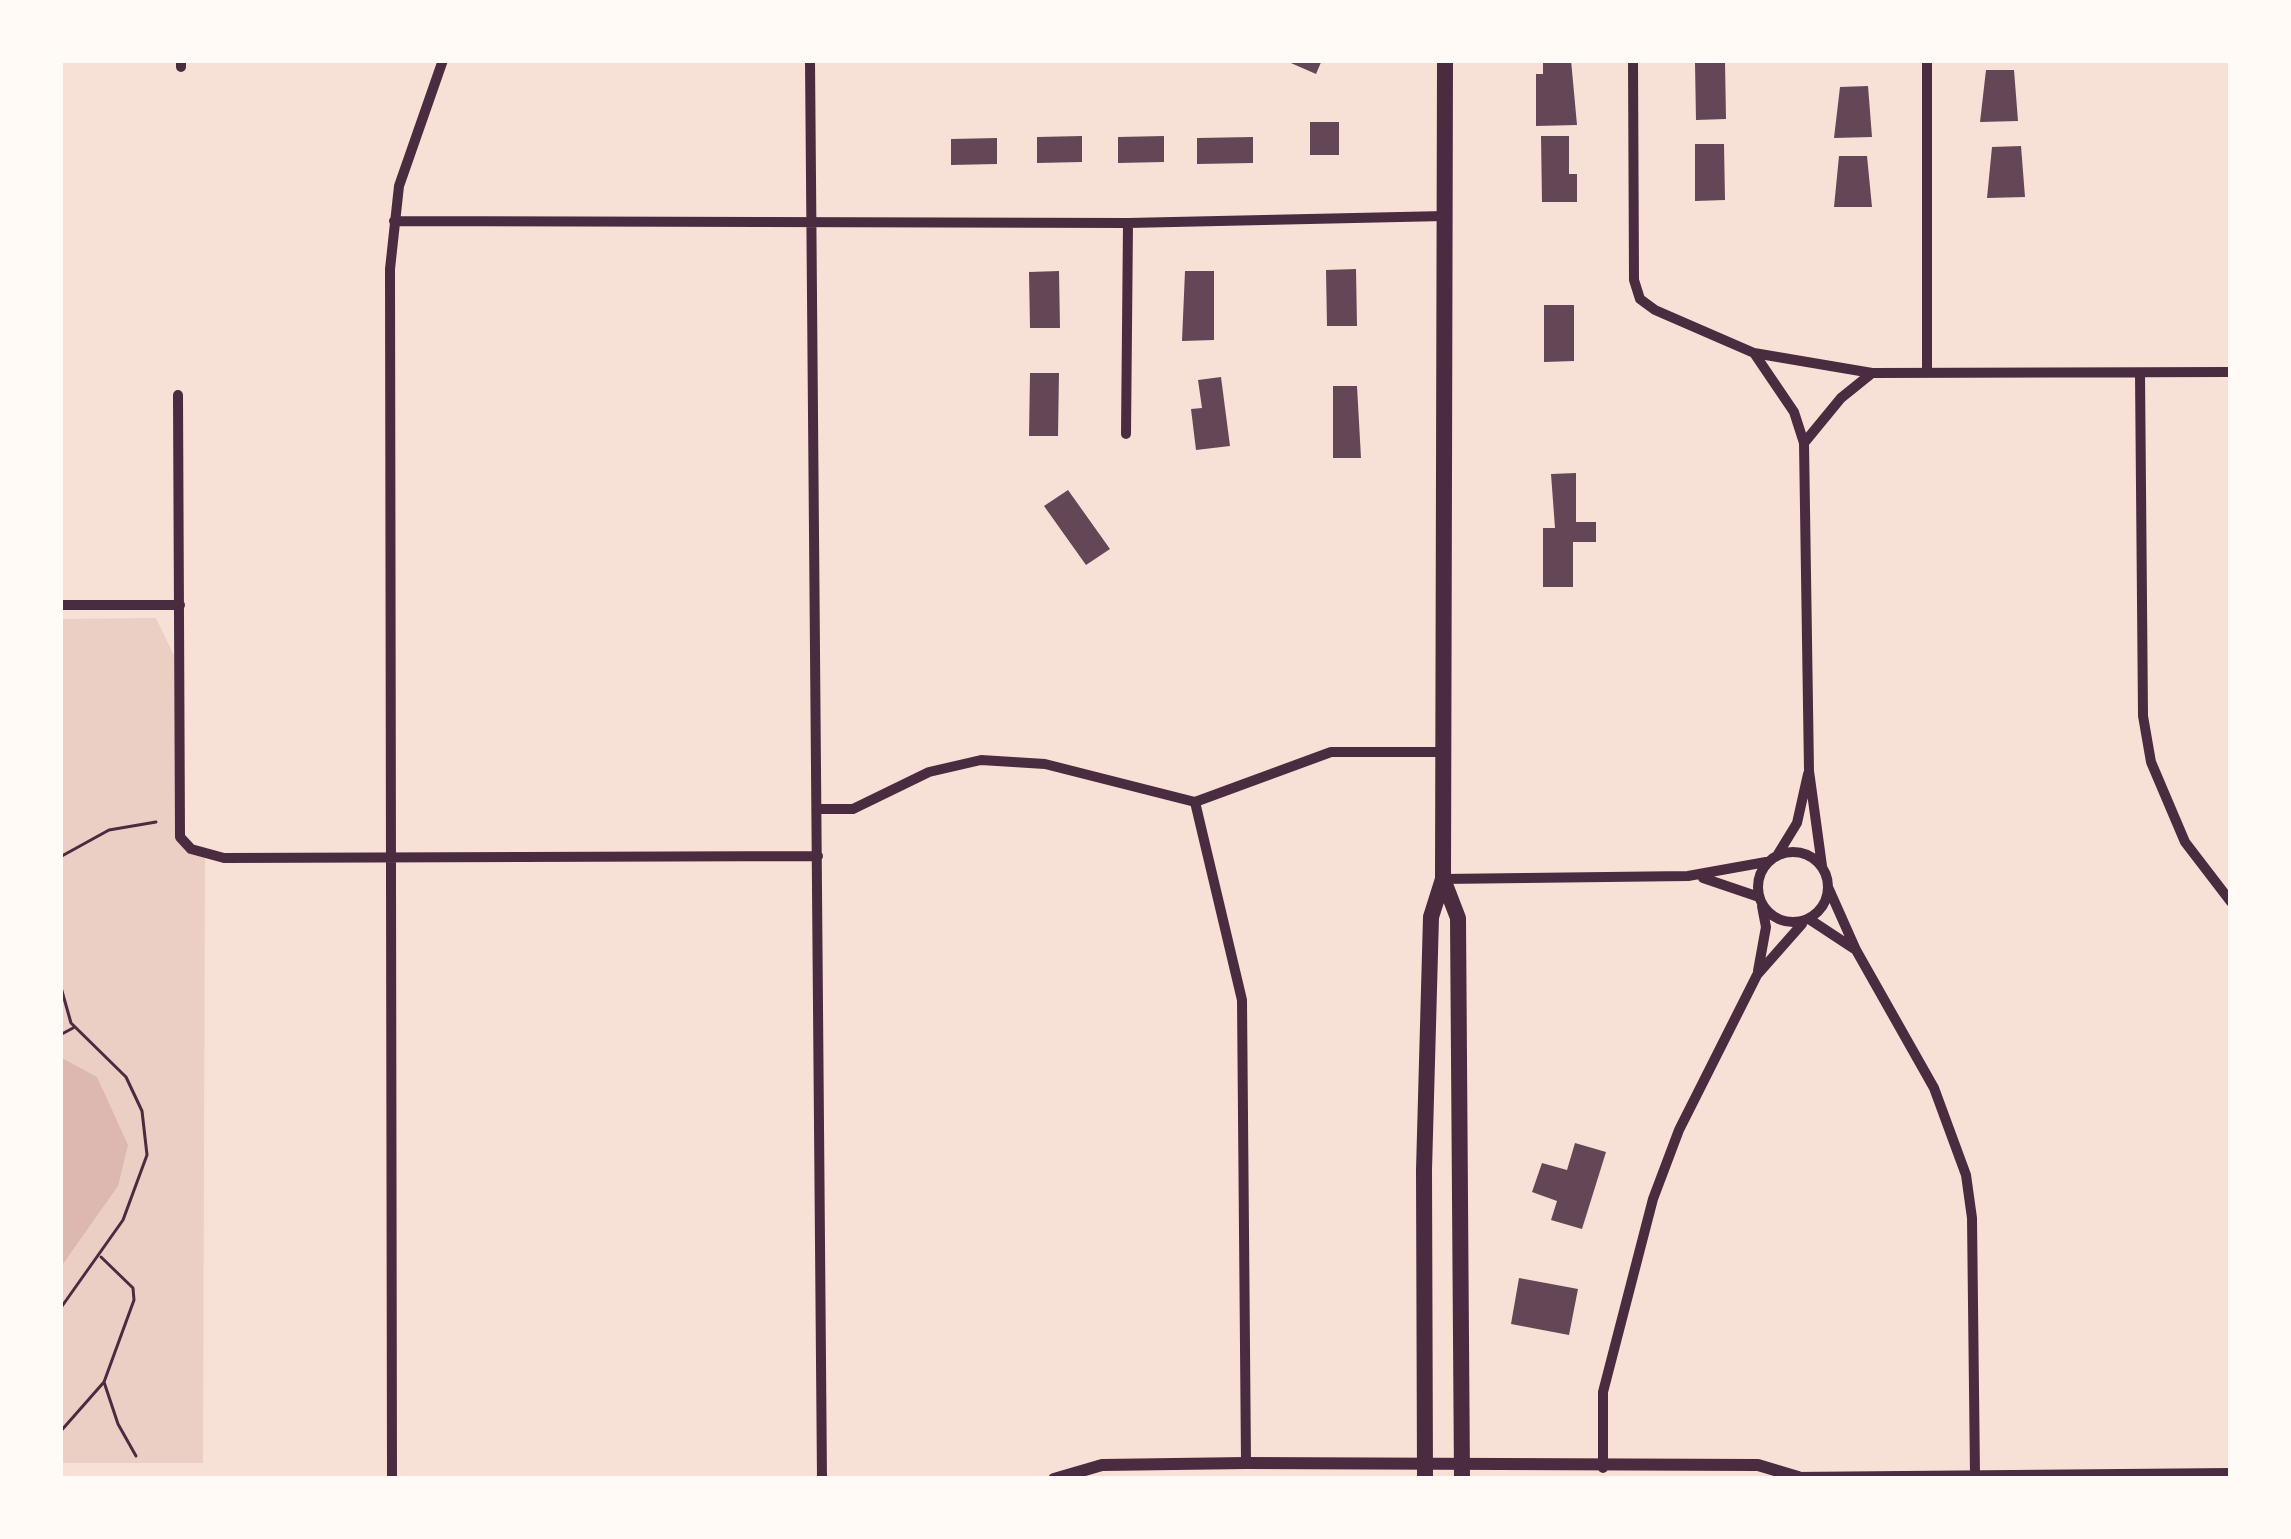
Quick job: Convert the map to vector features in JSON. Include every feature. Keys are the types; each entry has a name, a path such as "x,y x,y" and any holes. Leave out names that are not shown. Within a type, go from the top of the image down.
{"main road":[{"path":"1425,1472 1431,917 1443,879 1445,752 1445,60"},
{"path":"1443,879 1457,918 1462,1473"}],"street":[{"path":"392,1479 394,221 405,167 443,60"},
{"path":"810,60 820,809 822,1479"},
{"path":"1633,60 1634,280 1640,299 1655,310 1754,353 1871,373 2231,372"},
{"path":"1927,60 1927,373"},
{"path":"394,221 1128,223 1445,216"},
{"path":"1126,434 1128,223"},
{"path":"1754,353 1794,412 1804,443 1809,771 1822,866 1856,950 1934,1088 1966,1175 1972,1218 1975,1475"},
{"path":"1804,443 1841,398 1871,373"},
{"path":"2140,373 2143,716 2151,762 2185,842 2231,902"},
{"path":"178,395 180,837 205,855 224,858 818,856"},
{"path":"60,605 180,605"},
{"path":"820,809 853,809 929,772 981,760 1045,764 1195,802 1331,752 1445,752"},
{"path":"1443,879 1688,875 1766,862 1778,854 1797,823 1809,771"},
{"path":"1195,802 1242,1000 1246,1463"},
{"path":"1778,854 1805,853 1822,866"},
{"path":"1757,975 1766,927 1758,881 1766,862"},
{"path":"1688,875 1737,886 1761,900 1779,919 1805,921 1856,950"},
{"path":"1603,1468 1603,1392 1653,1199 1679,1130 1757,975 1821,907 1828,886"},
{"path":"1054,1479 1102,1466 1246,1463 1462,1473 1759,1466 1795,1478 2231,1474"}],"path":[{"path":"60,857 109,830 156,822"},
{"path":"60,878 60,984 74,1027 126,1077 142,1112 147,1155 123,1220 60,1309"},
{"path":"60,1035 74,1027"},
{"path":"60,1432 104,1382 136,1293 100,1256"},
{"path":"104,1382 118,1424 136,1456"}],"shaded area":[{"path":"156,618 183,674 180,837 205,855 203,1463 60,1463 60,619"},
{"path":"60,1057 97,1077 128,1145 118,1186 60,1268"}],"building":[{"path":"1284,60 1322,60 1316,74"},
{"path":"1543,60 1571,60 1577,125 1536,126 1536,74 1543,74"},
{"path":"1725,62 1726,119 1696,120 1695,63"},
{"path":"1986,70 2014,70 2018,121 1980,122"},
{"path":"1868,86 1872,137 1834,138 1840,87"},
{"path":"1310,122 1339,122 1339,155 1310,155"},
{"path":"1082,136 1082,162 1037,163 1037,137"},
{"path":"1164,136 1164,162 1118,163 1118,137"},
{"path":"1541,136 1569,136 1569,174 1577,174 1577,202 1542,202"},
{"path":"1253,137 1253,163 1197,164 1197,138"},
{"path":"997,138 997,164 951,165 951,139"},
{"path":"1695,144 1724,144 1725,200 1695,201"},
{"path":"2021,146 2025,197 1987,198 1992,147"},
{"path":"1839,156 1867,156 1872,207 1834,207"},
{"path":"1356,269 1357,326 1327,326 1326,270"},
{"path":"1059,271 1060,328 1030,328 1029,272"},
{"path":"1185,271 1214,271 1214,340 1182,341"},
{"path":"1544,305 1574,305 1574,361 1544,362"},
{"path":"1030,373 1059,373 1058,436 1029,436"},
{"path":"1221,377 1230,446 1196,450 1191,409 1202,408 1198,380"},
{"path":"1333,386 1357,386 1361,458 1333,458"},
{"path":"1576,473 1576,522 1596,522 1596,542 1573,542 1573,587 1543,587 1543,528 1555,528 1551,474"},
{"path":"1068,490 1110,549 1086,565 1044,506"},
{"path":"1575,1143 1606,1152 1582,1229 1551,1220 1557,1201 1532,1192 1542,1163 1567,1170"},
{"path":"1519,1278 1578,1289 1569,1335 1511,1324"}]}
